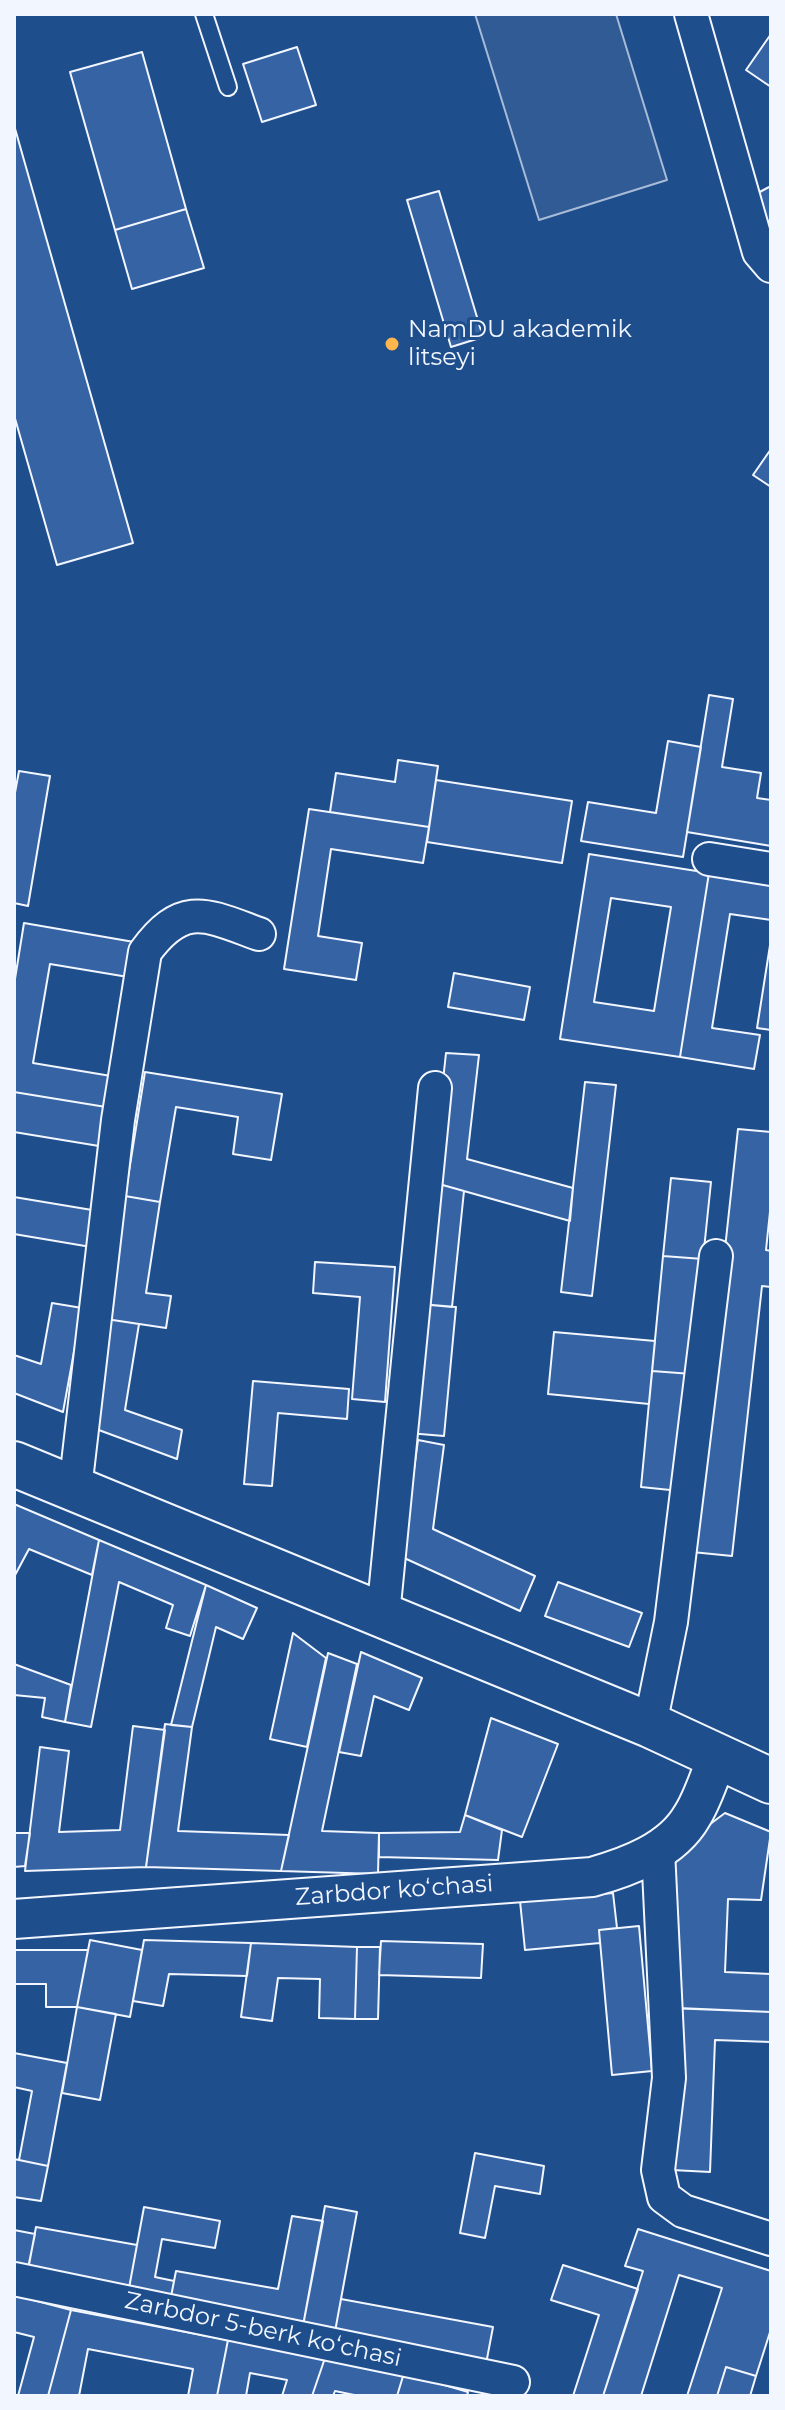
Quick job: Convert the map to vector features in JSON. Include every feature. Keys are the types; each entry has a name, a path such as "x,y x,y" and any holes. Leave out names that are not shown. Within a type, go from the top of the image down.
{"main road":[{"path":"14,1464 650,1725 717,1759 771,1781"}],"street":[{"path":"691,14 759,252 771,266"},
{"path":"709,859 771,869"},
{"path":"75,1489 118,1120 145,952 159,932 179,920 206,915 259,934"},
{"path":"383,1615 435,1088"},
{"path":"650,1725 671,1622 716,1256"},
{"name":"Zarbdor koʻchasi","path":"14,1919 592,1877 626,1867 658,1850 691,1819 717,1759"},
{"path":"658,1850 669,2078 658,2170 664,2197 683,2211 771,2239"},
{"name":"Zarbdor 5-berk koʻchasi","path":"14,2279 513,2382"}],"lane":[{"path":"204,14 228,87"}],"shaded area":[{"path":"475,14 616,14 667,180 539,220"}],"building":[{"path":"771,34 771,87 746,70"},
{"path":"297,47 316,105 262,122 243,64"},
{"path":"142,52 186,209 115,230 70,72"},
{"path":"14,125 133,543 57,565 14,415"},
{"path":"771,186 771,227 754,195"},
{"path":"439,191 483,337 451,347 407,200"},
{"path":"186,209 204,268 132,289 115,230"},
{"path":"771,449 771,487 753,475"},
{"path":"709,695 733,699 722,767 761,773 757,798 771,800 771,846 687,832"},
{"path":"668,741 701,747 683,857 581,841 588,802 656,813"},
{"path":"398,760 438,766 429,827 330,812 336,773 395,782"},
{"path":"19,771 50,776 28,906 14,903 14,798"},
{"path":"436,780 572,801 562,863 427,842"},
{"path":"309,809 429,827 423,863 331,849 318,936 362,943 356,980 284,969"},
{"path":"589,854 709,873 680,1057 560,1039","holes":["611,898 671,907 654,1011 594,1002"]},
{"path":"709,873 771,882 771,920 730,914 712,1028 760,1035 754,1069 680,1057"},
{"path":"24,923 134,942 128,977 50,964 33,1063 117,1077 112,1108 14,1092 14,985"},
{"path":"771,939 771,1030 757,1028"},
{"path":"454,973 530,987 524,1020 448,1007"},
{"path":"446,1053 479,1055 467,1159 573,1188 570,1221 432,1182"},
{"path":"145,1072 282,1094 271,1160 233,1154 238,1117 176,1107 160,1202 125,1196"},
{"path":"585,1082 616,1085 592,1296 561,1292"},
{"path":"14,1092 112,1108 105,1147 14,1132"},
{"path":"738,1129 771,1132 771,1202 766,1250 771,1251 771,1287 762,1286 732,1556 692,1552"},
{"path":"671,1178 711,1182 703,1259 663,1256"},
{"path":"432,1182 464,1191 452,1307 420,1304"},
{"path":"125,1196 160,1202 146,1293 171,1296 166,1328 106,1319"},
{"path":"14,1197 98,1211 91,1247 14,1234"},
{"path":"663,1256 703,1259 692,1374 652,1371"},
{"path":"315,1262 395,1267 385,1402 352,1399 360,1297 313,1293"},
{"path":"52,1303 82,1308 63,1412 14,1393 14,1355 41,1364"},
{"path":"420,1304 456,1307 444,1436 408,1433"},
{"path":"106,1319 139,1324 125,1410 182,1430 177,1459 88,1426"},
{"path":"554,1332 655,1341 649,1404 548,1394"},
{"path":"652,1371 692,1374 680,1491 641,1487"},
{"path":"253,1381 349,1389 347,1419 278,1413 272,1486 244,1484"},
{"path":"418,1440 444,1445 433,1529 535,1576 520,1611 402,1557"},
{"path":"14,1504 99,1540 92,1575 29,1549 14,1577"},
{"path":"99,1540 206,1585 190,1636 166,1628 173,1605 119,1582 91,1727 65,1722"},
{"path":"558,1582 642,1613 629,1647 545,1616"},
{"path":"206,1585 257,1608 243,1639 216,1627 192,1727 171,1725"},
{"path":"293,1633 326,1658 307,1747 270,1739"},
{"path":"361,1652 422,1678 409,1710 374,1696 361,1756 339,1752"},
{"path":"328,1653 357,1664 322,1831 379,1833 378,1874 281,1871"},
{"path":"14,1664 71,1685 65,1722 42,1717 45,1698 14,1695"},
{"path":"491,1718 558,1744 522,1837 465,1815"},
{"path":"165,1724 192,1727 178,1831 289,1835 281,1871 146,1867"},
{"path":"133,1726 165,1730 146,1867 25,1871 40,1747 69,1751 59,1832 120,1830"},
{"path":"725,1813 771,1832 761,1900 728,1899 725,1972 771,1974 771,2012 668,2008 674,1851"},
{"path":"465,1815 502,1830 498,1860 379,1857 379,1833 460,1832"},
{"path":"14,1833 30,1833 25,1866 14,1867"},
{"path":"613,1893 617,1928 599,1930 600,1943 525,1950 520,1901"},
{"path":"639,1926 652,2071 612,2075 599,1930"},
{"path":"90,1940 142,1950 130,2017 77,2007"},
{"path":"144,1940 251,1943 247,1976 169,1974 163,2006 133,2001"},
{"path":"381,1941 483,1944 481,1978 379,1975"},
{"path":"251,1943 357,1947 355,2019 319,2018 320,1979 278,1978 272,2021 241,2017"},
{"path":"357,1947 380,1947 378,2019 355,2019"},
{"path":"14,1950 88,1950 77,2007 46,2007 46,1984 14,1984"},
{"path":"77,2007 116,2014 100,2100 62,2093"},
{"path":"678,2008 771,2012 771,2042 715,2040 710,2172 672,2170"},
{"path":"14,2053 67,2063 48,2166 19,2160 32,2091 14,2087"},
{"path":"475,2153 544,2166 540,2194 495,2186 485,2238 460,2233"},
{"path":"14,2159 48,2166 41,2201 14,2197"},
{"path":"325,2206 357,2212 334,2337 302,2331"},
{"path":"144,2207 220,2221 215,2248 162,2239 155,2277 174,2281 169,2307 127,2299"},
{"path":"292,2216 323,2221 302,2331 169,2307 176,2271 278,2289"},
{"path":"36,2227 137,2245 127,2299 26,2281"},
{"path":"638,2229 771,2271 771,2329 756,2376 726,2367 717,2396 687,2396 722,2288 679,2275 641,2396 603,2396 643,2271 625,2266"},
{"path":"14,2230 35,2234 28,2268 14,2266"},
{"path":"563,2265 638,2289 603,2396 573,2396 599,2315 551,2300"},
{"path":"14,2295 71,2310 48,2396 18,2396 34,2337 14,2332"},
{"path":"341,2299 493,2327 486,2364 334,2337"},
{"path":"71,2310 228,2340 217,2396 188,2396 193,2369 88,2349 79,2396 48,2396"},
{"path":"228,2340 325,2358 312,2396 282,2396 287,2380 250,2373 246,2396 217,2396"},
{"path":"325,2358 404,2373 397,2396 359,2396 335,2391 333,2396 312,2396"},
{"path":"726,2367 756,2376 750,2396 717,2396"},
{"path":"404,2373 468,2392 467,2396 397,2396"}],"place":[{"name":"NamDU akademik litseyi","path":"392,344"}]}
